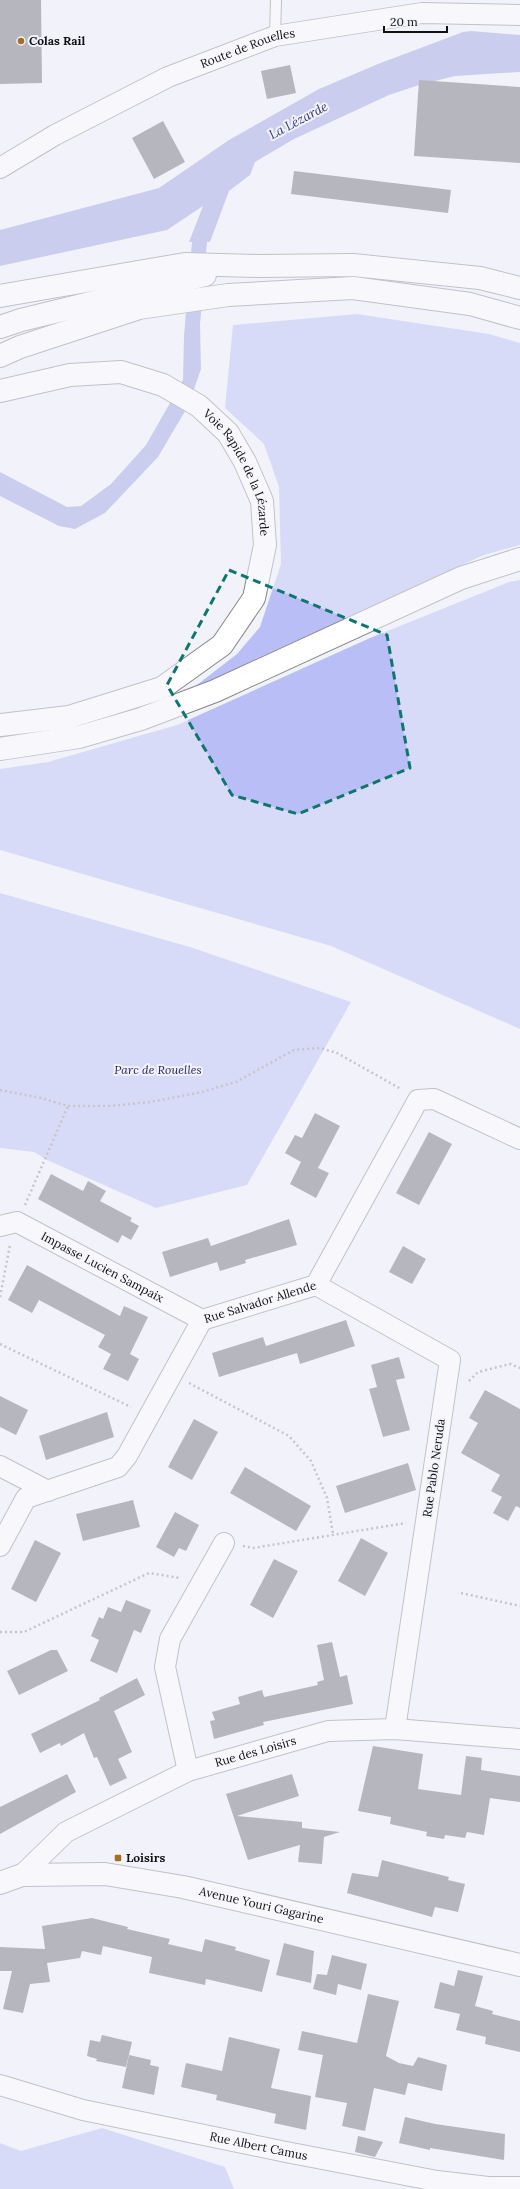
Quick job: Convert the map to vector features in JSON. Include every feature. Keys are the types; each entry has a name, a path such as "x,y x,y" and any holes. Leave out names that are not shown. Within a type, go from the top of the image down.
{"main road":[{"path":"0,296 183,272 260,266 353,265 480,278 520,288"},
{"path":"0,327 183,272"},
{"path":"0,356 20,347 139,308 210,298 353,288 470,304 520,318"},
{"name":"Voie Rapide de la Lézarde","path":"0,391 70,375 121,372 163,385 198,406 228,433 245,462 262,501 266,545 254,598 222,645 162,688 69,717 0,725"},
{"path":"0,749 79,737 149,716 215,691 462,578 520,558"},
{"name":"Avenue Youri Gagarine","path":"0,1883 22,1875 105,1874 183,1887 520,1965"}],"street":[{"name":"Route de Rouelles","path":"0,168 55,135 168,77 275,36 422,13 520,15"},
{"path":"418,1100 434,1099 520,1139"},
{"name":"Rue Salvador Allende","path":"0,1546 26,1498 118,1467 127,1456 202,1320 316,1285 418,1100"},
{"name":"Impasse Lucien Sampaix","path":"9,1224 202,1320"},
{"name":"Rue Pablo Neruda","path":"316,1285 450,1360 395,1729"},
{"path":"0,1466 48,1491"},
{"path":"188,1771 165,1667 170,1639 200,1582 224,1543"},
{"name":"Rue des Loisirs","path":"22,1875 66,1832 188,1771 328,1731 395,1729 520,1739"},
{"name":"Rue Albert Camus","path":"0,2085 83,2110 466,2187 520,2187"}],"lane":[{"path":"275,36 276,0"}],"path":[{"path":"0,1090 41,1098 68,1106 110,1106 150,1102 202,1092 236,1082 294,1050 320,1048 337,1053 418,1100"},
{"path":"0,1297 12,1237 9,1224 68,1106"},
{"path":"0,1344 149,1416"},
{"path":"447,1383 463,1386 478,1372 510,1364 520,1368"},
{"path":"173,1374 289,1436 311,1461 327,1498 333,1534"},
{"path":"224,1543 253,1548 426,1520"},
{"path":"0,1632 24,1632 149,1572 200,1582"},
{"path":"461,1593 520,1606"}],"highlighted area":[{"path":"229,570 387,635 410,768 298,814 232,795 167,685"}],"green space":[{"path":"357,314 489,334 520,343 520,545 484,555 193,688 237,654 260,627 281,564 279,487 264,444 225,408 233,325"},
{"path":"520,580 520,1029 331,946 0,850 0,769 48,762 177,725 370,638 509,582"},
{"name":"Parc de Rouelles","path":"0,893 190,947 351,1002 247,1185 156,1208 47,1160 34,1152 0,1148"},
{"path":"102,2128 225,2167 234,2189 0,2189 0,2143 21,2151"}],"water":[{"name":"La Lézarde","path":"471,31 520,35 520,72 455,76 419,85 389,95 294,139 255,162 250,175 229,191 210,242 207,242 200,324 201,369 192,395 194,396 158,457 105,513 75,529 59,526 0,496 0,472 67,507 81,506 111,484 146,445 183,380 184,336 192,242 189,242 203,206 167,230 0,266 0,230 159,188 229,140 319,89 378,64 463,32"}],"building":[{"name":"Colas Rail","path":"0,0 41,0 42,83 0,84"},
{"path":"290,65 296,93 267,99 261,71"},
{"path":"419,80 520,87 520,163 414,156"},
{"path":"163,121 185,162 154,179 132,138"},
{"path":"294,171 451,190 448,213 291,194"},
{"path":"315,1113 340,1126 318,1168 329,1173 316,1198 290,1184 301,1162 285,1153 295,1135 302,1138"},
{"path":"429,1132 452,1144 419,1205 396,1193"},
{"path":"51,1174 83,1191 88,1181 106,1191 100,1201 132,1218 130,1221 139,1226 131,1240 122,1235 118,1243 38,1199"},
{"path":"289,1219 297,1245 245,1260 246,1263 220,1271 217,1262 170,1277 162,1252 208,1238 211,1246"},
{"path":"403,1246 426,1259 412,1284 389,1272"},
{"path":"27,1265 120,1316 124,1306 148,1317 130,1354 139,1359 128,1381 103,1369 111,1354 98,1347 105,1335 39,1300 32,1313 8,1300"},
{"path":"346,1320 355,1346 300,1364 297,1353 219,1377 212,1353 263,1337 266,1346"},
{"path":"399,1357 405,1378 396,1380 410,1430 383,1437 369,1389 377,1387 371,1365"},
{"path":"485,1390 520,1409 520,1508 516,1506 508,1521 493,1513 502,1497 491,1491 500,1475 461,1453 478,1423 469,1418"},
{"path":"0,1396 28,1410 16,1435 0,1427"},
{"path":"107,1412 114,1437 46,1460 39,1436"},
{"path":"194,1419 218,1432 192,1480 168,1467"},
{"path":"408,1463 416,1490 345,1513 336,1486"},
{"path":"245,1467 311,1506 296,1531 230,1493"},
{"path":"133,1500 140,1527 83,1541 76,1514"},
{"path":"175,1512 199,1525 186,1551 179,1548 174,1557 156,1547"},
{"path":"361,1538 388,1553 365,1596 338,1581"},
{"path":"35,1540 61,1553 36,1602 11,1589"},
{"path":"274,1559 298,1571 273,1618 250,1605"},
{"path":"126,1600 151,1610 141,1633 134,1630 117,1673 90,1661 99,1640 91,1636 99,1617 103,1619 108,1607 121,1612"},
{"path":"332,1642 340,1677 347,1675 353,1704 263,1722 264,1725 214,1739 210,1721 215,1720 212,1712 240,1704 238,1697 262,1690 264,1697 318,1685 317,1682 324,1680 317,1645"},
{"path":"51,1650 57,1650 68,1671 19,1695 7,1671"},
{"path":"137,1678 145,1695 114,1711 132,1752 118,1759 127,1778 110,1786 97,1757 94,1758 84,1733 61,1746 60,1743 40,1753 31,1734 100,1700 99,1698"},
{"path":"373,1746 423,1754 418,1789 461,1795 466,1756 482,1758 481,1770 520,1776 520,1802 490,1798 484,1835 467,1832 465,1838 445,1835 444,1839 426,1836 427,1832 390,1824 391,1817 358,1811"},
{"path":"67,1774 76,1792 0,1834 0,1807"},
{"path":"292,1774 299,1796 237,1816 302,1822 302,1828 340,1832 324,1837 322,1864 298,1862 300,1845 248,1860 226,1794"},
{"path":"382,1860 449,1877 448,1880 465,1884 458,1912 435,1907 432,1917 347,1893 352,1873 378,1877"},
{"path":"92,1918 128,1927 127,1929 170,1939 168,1944 202,1952 205,1939 236,1947 235,1950 270,1960 262,1992 206,1979 205,1985 149,1973 152,1957 103,1946 101,1955 82,1951 80,1958 47,1963 50,1982 30,1984 23,2013 3,2009 12,1971 0,1971 0,1947 45,1949 42,1926"},
{"path":"284,1943 314,1951 311,1983 276,1975"},
{"path":"332,1955 367,1964 361,1990 338,1984 336,1995 313,1989 317,1974 327,1975"},
{"path":"458,1970 483,1976 475,2006 493,2011 492,2014 520,2021 520,2052 485,2044 486,2037 456,2030 460,2014 434,2008 440,1982 454,1986"},
{"path":"368,1994 399,2001 386,2056 399,2063 413,2066 418,2057 447,2065 442,2091 408,2083 405,2095 374,2088 365,2131 342,2126 347,2103 315,2097 323,2055 298,2050 302,2031 357,2043"},
{"path":"102,2035 132,2042 126,2067 96,2061 97,2059 87,2056 90,2040 100,2042"},
{"path":"229,2037 280,2049 271,2088 311,2096 306,2130 274,2123 276,2114 216,2100 217,2095 181,2087 186,2063 222,2071"},
{"path":"129,2055 151,2060 150,2065 159,2067 154,2095 122,2088"},
{"path":"405,2117 435,2124 505,2134 504,2160 430,2148 430,2150 399,2143"},
{"path":"358,2136 383,2142 375,2157 355,2152"}],"place":[{"name":"Colas Rail","path":"21,41"},
{"name":"Loisirs","path":"118,1858"}]}
